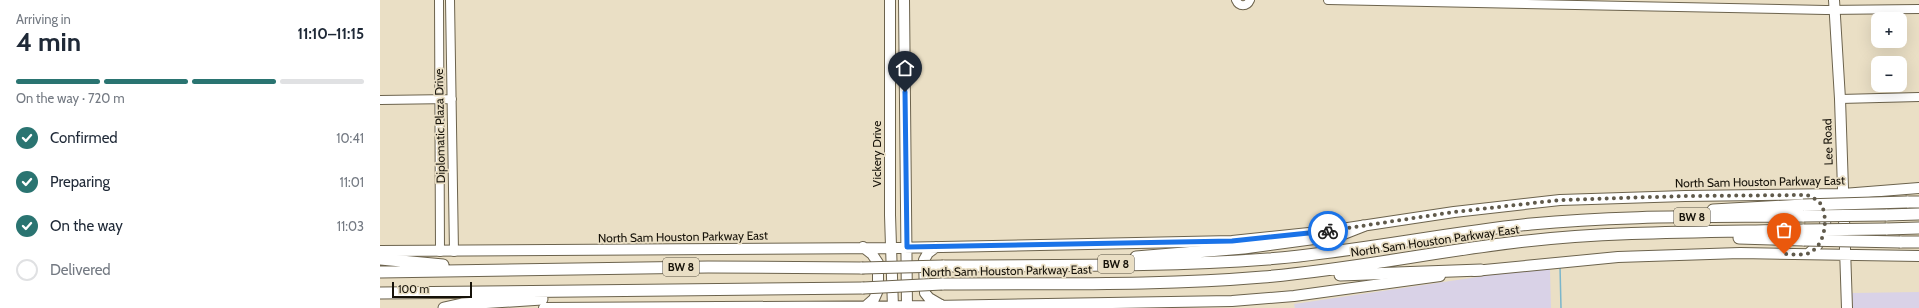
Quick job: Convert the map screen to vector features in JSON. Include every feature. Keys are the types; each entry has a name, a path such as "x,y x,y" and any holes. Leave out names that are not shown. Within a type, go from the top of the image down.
{"highway":[{"path":"1805,205 1919,202"},
{"name":"North Sam Houston Parkway East","path":"380,272 708,267 862,268 1209,262 1282,258 1339,251 1482,229 1581,220 1805,205 1886,215 1919,214"},
{"path":"1055,265 1244,248 1340,235 1363,226"},
{"name":"North Sam Houston Parkway East","path":"380,293 724,290 863,288 942,284 1168,282 1264,277 1362,265 1516,242 1618,235 1804,235 1919,228"},
{"path":"1804,235 1919,242"},
{"path":"380,259 500,270"},
{"path":"1264,277 1481,270"},
{"path":"444,308 462,304 724,290"}],"main road":[{"name":"Vickery Drive","path":"890,0 891,248 893,307"},
{"path":"904,0 907,307"},
{"name":"Lee Road","path":"1834,5 1840,99 1847,308"},
{"path":"890,80 905,80"},
{"path":"1892,256 1875,251 1871,247 1869,235 1869,209 1871,202 1876,198 1913,195 1919,189"},
{"name":"North Sam Houston Parkway East","path":"380,251 454,252 864,247 891,248 1232,241 1363,226 1454,212 1560,200 1685,196 1805,205 1843,194 1919,189"},
{"path":"1805,205 1816,199 1822,205 1824,220 1824,231 1821,241 1817,247 1808,254"},
{"path":"936,246 928,253 924,260 925,293 929,298 942,306"},
{"path":"864,247 872,254 878,263 878,290 874,299 866,306"},
{"path":"544,308 1060,306 1170,303 1294,296 1481,270 1618,257 1740,253 1919,256"}],"street":[{"name":"Diplomatic Plaza Drive","path":"439,0 440,252"},
{"name":"Diplomatic Plaza Drive","path":"450,0 454,252"},
{"path":"1236,0 1243,6 1248,4 1250,0"},
{"path":"1328,0 1834,5 1919,9"},
{"path":"1840,99 1919,97"},
{"path":"380,100 452,99"}],"shaded area":[{"path":"1550,269 1551,308 1295,308 1294,304 1498,274"},
{"path":"1919,292 1919,308 1853,308 1852,293"}],"waterway":[{"path":"1560,266 1561,308"}],"way so far":[{"path":"1328,231 1454,212 1560,200 1685,196 1807,195 1816,199 1822,205 1824,214 1824,231 1821,241 1817,247 1808,254 1784,254"}],"route":[{"path":"905,92 907,247 1232,241 1328,231"}]}
